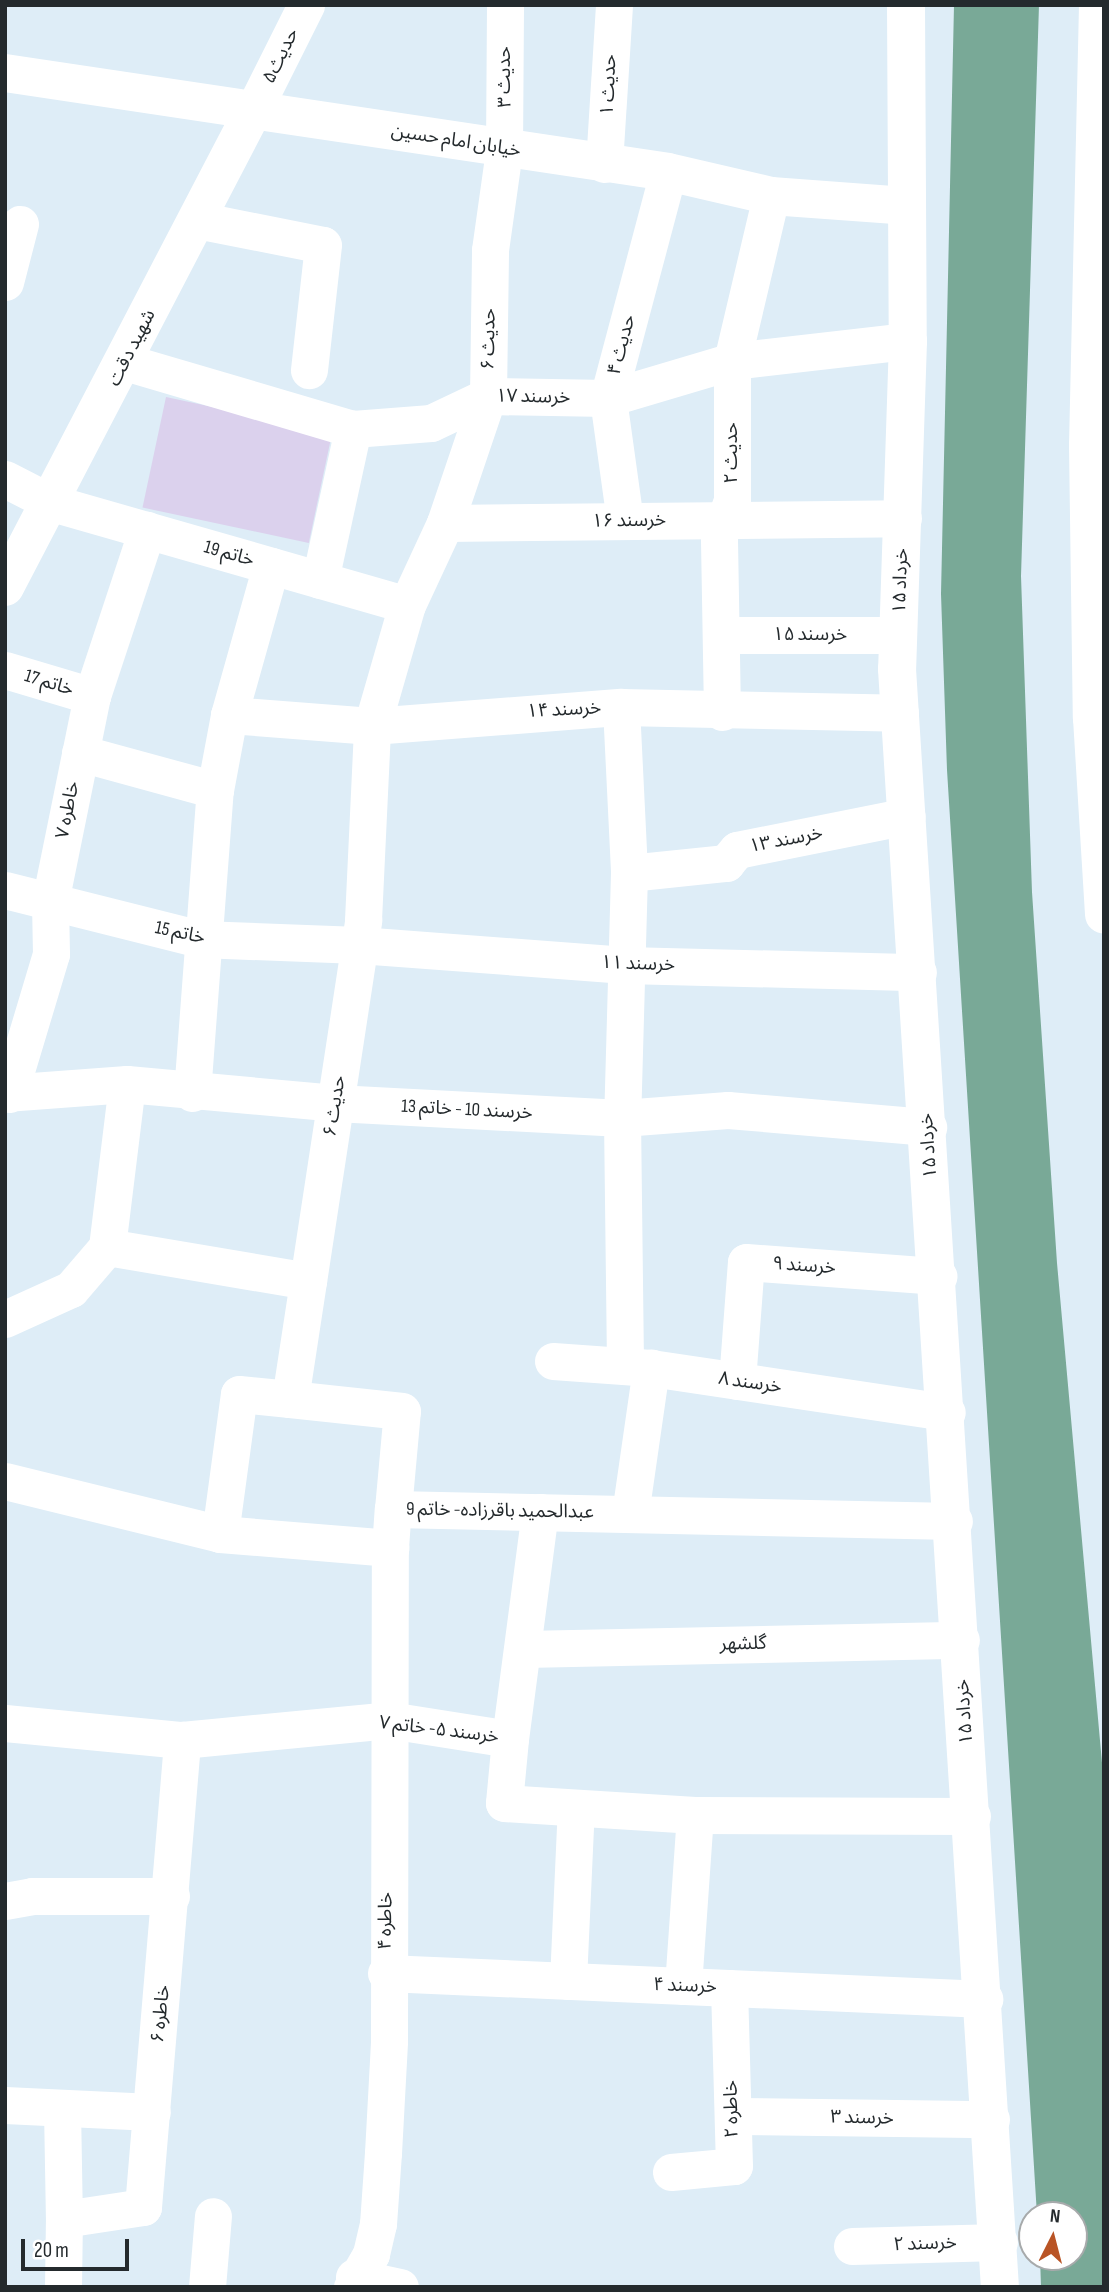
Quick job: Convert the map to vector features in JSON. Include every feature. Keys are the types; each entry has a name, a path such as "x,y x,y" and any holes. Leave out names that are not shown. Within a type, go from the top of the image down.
{"street":[{"name":"حدیث۵","path":"255,107 306,5"},
{"name":"حدیث ۳","path":"504,150 505,5"},
{"name":"حدیث ۱","path":"604,164 614,5"},
{"name":"۱۵ خرداد","path":"906,5 908,341 898,635 900,713 954,1521 1000,2287"},
{"path":"1098,5 1096,514 1104,915"},
{"name":"خیابان امام حسین","path":"5,73 255,107 504,150 668,172 771,196 906,206"},
{"name":"شهید دقت","path":"5,587 52,503 255,107"},
{"name":"حدیث ۶","path":"445,523 488,396 490,250 504,150"},
{"name":"حدیث ۴","path":"625,521 608,398 668,172"},
{"name":"حدیث ۲","path":"722,712 719,536 732,500 732,361 771,196"},
{"path":"197,220 323,245 309,370"},
{"path":"5,282 20,224"},
{"name":"خرسند ۱۷","path":"125,362 353,429 431,423 488,396 608,398 732,361 908,341"},
{"path":"320,580 353,429"},
{"name":"خاتم 19","path":"5,479 52,503 407,605"},
{"name":"خرسند ۱۶","path":"445,523 903,518"},
{"path":"407,605 445,523"},
{"name":"خاطره ۷","path":"7,1094 51,954 50,902 92,696 147,530"},
{"path":"192,1093 200,939 215,790 229,715 271,566"},
{"name":"حدیث ۶","path":"290,1399 359,945 372,726 407,605"},
{"name":"خرسند ۱۵","path":"721,635 898,635"},
{"name":"خاتم 17","path":"5,670 92,696"},
{"path":"621,707 629,873 622,1118 638,1367 630,1514"},
{"name":"خرسند ۱۴","path":"229,715 372,726 621,707 722,712 900,713"},
{"path":"80,753 215,790"},
{"name":"خرسند ۱۳","path":"629,873 726,863 737,850 907,816"},
{"name":"خاتم 15","path":"5,890 200,939 359,945"},
{"name":"خرسند ۱۱","path":"359,945 625,965 918,972"},
{"path":"5,1319 71,1289 107,1247 127,1084"},
{"name":"خرسند 10 - خاتم 13","path":"7,1094 127,1084 192,1093 335,1103 622,1118 729,1110 928,1127"},
{"path":"107,1247 308,1281"},
{"name":"خرسند ۹","path":"737,1381 746,1262 938,1276"},
{"name":"خرسند ۸","path":"553,1361 638,1367 947,1412"},
{"path":"220,1534 239,1394 402,1411 393,1509"},
{"path":"5,1481 220,1534 390,1548"},
{"name":"عبدالحمید باقرزاده- خاتم 9","path":"390,1548 393,1509 954,1521"},
{"path":"510,1739 540,1512"},
{"name":"خاطره ۴","path":"353,2282 371,2254 378,2224 388,2041 386,1973 390,1548"},
{"name":"گلشهر","path":"524,1649 961,1640"},
{"name":"خرسند ۵- خاتم ۷","path":"5,1723 182,1740 389,1720 510,1739 504,1803 695,1815 972,1816"},
{"name":"خاطره ۶","path":"64,2219 143,2207 182,1740"},
{"path":"568,1981 576,1808"},
{"path":"683,1986 695,1815"},
{"path":"5,1900 32,1896 171,1896"},
{"name":"خرسند ۴","path":"386,1973 984,1999"},
{"name":"خاطره ۲","path":"671,2172 734,2166 729,1988"},
{"path":"5,2105 152,2112"},
{"path":"62,2108 63,2287"},
{"name":"خرسند ۳","path":"733,2116 991,2119"},
{"path":"207,2287 213,2216"},
{"name":"خرسند ۲","path":"852,2246 999,2242"},
{"path":"353,2282 400,2287"}],"shaded area":[{"path":"954,5 1039,5 1021,576 1032,892 1057,1263 1104,1785 1104,2287 1041,2287 1040,2271 1088,2271 1088,2201 1036,2201 947,770 941,594"},
{"path":"166,397 332,432 309,543 143,508"}]}
